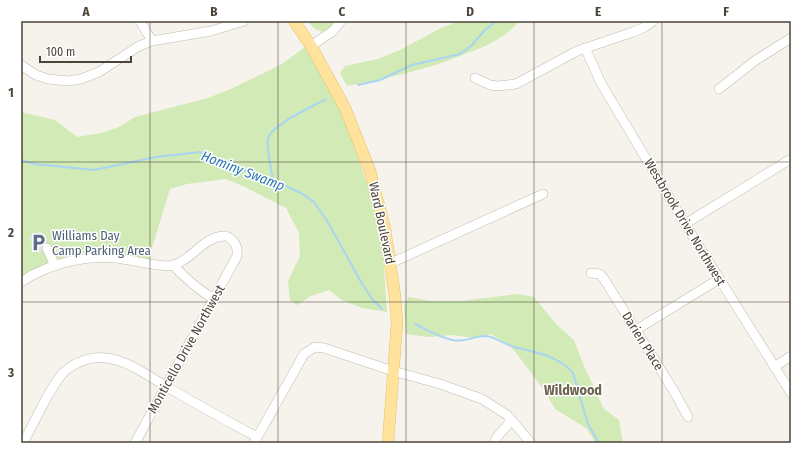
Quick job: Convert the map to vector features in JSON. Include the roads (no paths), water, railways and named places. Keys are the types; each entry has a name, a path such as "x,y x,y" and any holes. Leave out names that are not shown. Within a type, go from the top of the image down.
{"main road":[{"name":"Ward Boulevard","path":"294,21 311,46 345,108 359,140 377,196 385,229 391,263 397,323 388,443"}],"street":[{"path":"140,21 152,41"},
{"path":"21,66 36,75 48,79 68,81 81,79 99,72 139,46 152,41 211,31 244,21"},
{"path":"311,46 332,31 341,21"},
{"path":"475,78 490,85 498,86 516,84 559,60 585,48 633,32 645,27 653,21"},
{"path":"719,89 756,60 791,38"},
{"name":"Westbrook Drive Northwest","path":"585,48 602,85 685,224 791,393"},
{"path":"685,224 789,160"},
{"path":"391,263 543,194"},
{"name":"Monticello Drive Northwest","path":"135,443 214,299 236,256 237,249 235,243 226,236 220,235 174,266"},
{"path":"47,248 55,266"},
{"path":"21,282 55,266 78,259 107,257 149,264 174,266 196,288 214,299"},
{"name":"Darien Place","path":"591,273 600,274 688,416"},
{"path":"636,330 719,279"},
{"path":"23,443 61,375 71,366 83,360 98,358 117,361 146,373 255,440 304,354 308,350 315,347 324,348 471,395 497,408 512,420 532,443"},
{"path":"774,367 791,356"},
{"path":"494,443 497,437 512,420"},
{"path":"21,425 30,430"}],"waterway":[{"path":"358,85 380,80 412,65 460,54 472,45 485,30 496,21"},
{"path":"273,182 268,148 268,139 271,134 284,122 326,99"},
{"name":"Hominy Swamp","path":"21,160 35,164 94,170 156,157 200,152 243,170 254,172 261,179 277,182 301,193 314,202 329,224 361,282 372,299 382,309"},
{"name":"Hominy Swamp","path":"415,324 447,339 461,341 485,336 561,362 573,373 588,424 599,443"}],"place":[{"name":"Williams Day Camp Parking Area","path":"39,242"}],"district":[{"name":"Wildwood","path":"573,390"}]}
